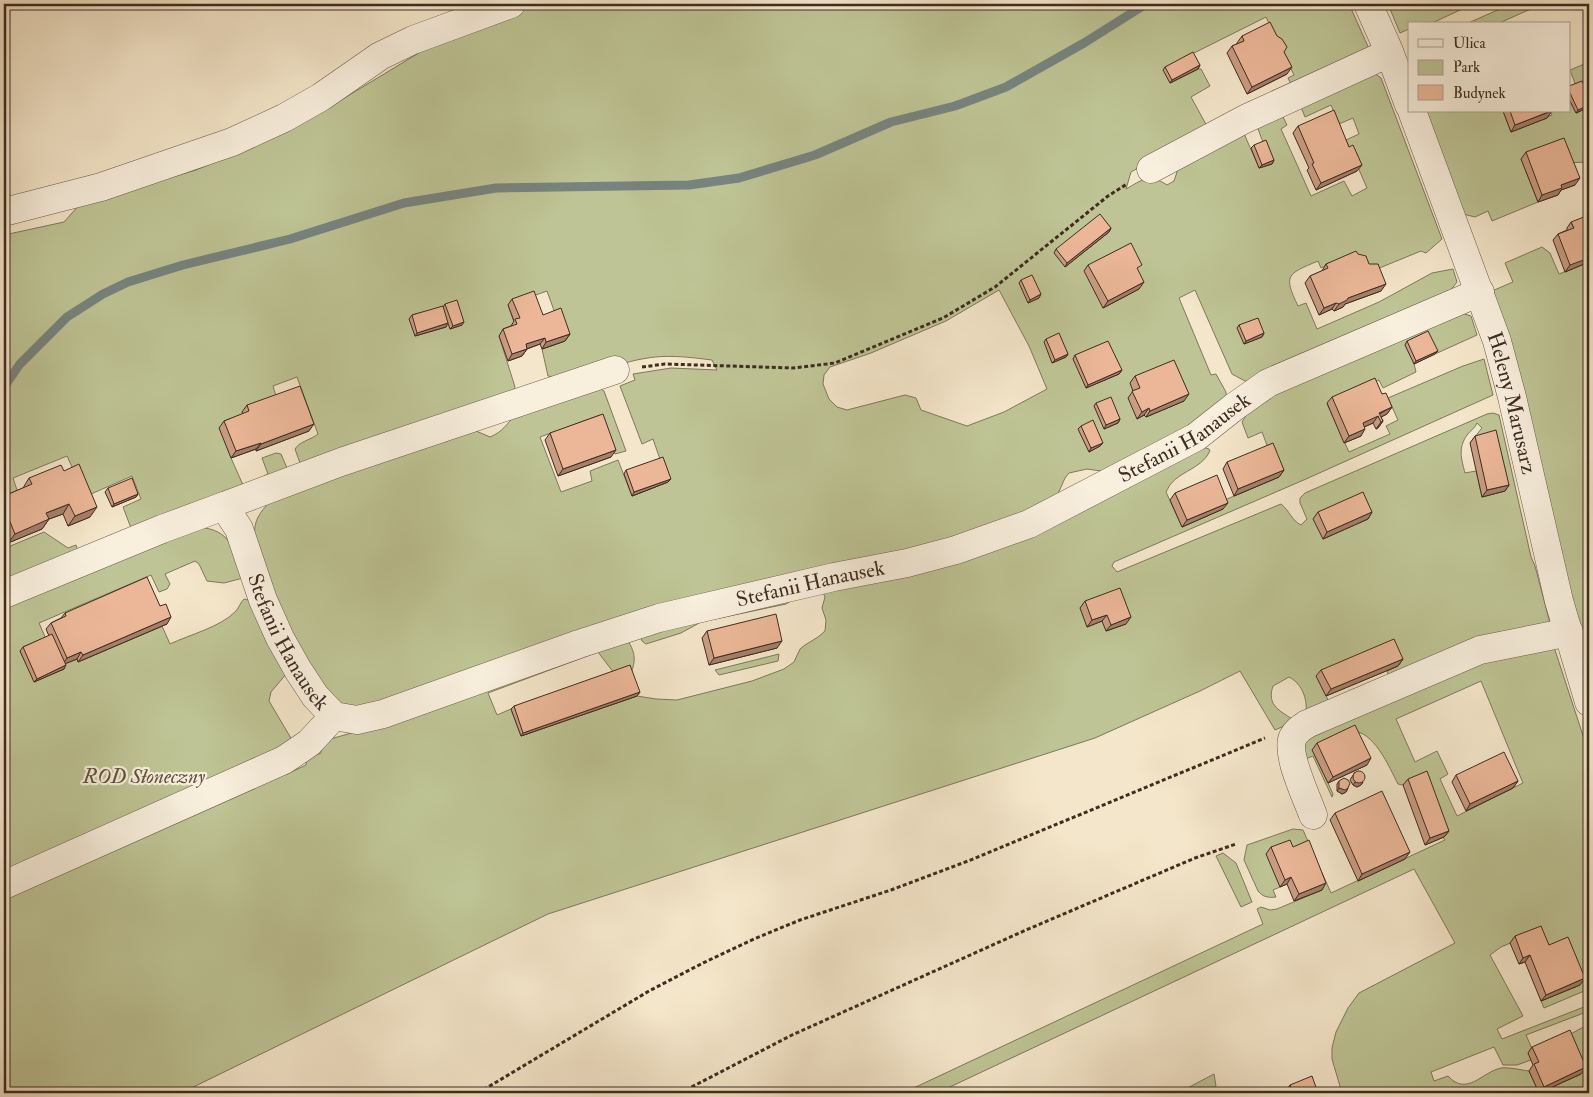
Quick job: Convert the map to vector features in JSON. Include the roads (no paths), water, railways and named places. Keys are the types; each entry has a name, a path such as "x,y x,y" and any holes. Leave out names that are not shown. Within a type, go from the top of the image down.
{"street":[{"path":"4,212 101,186 232,142 284,118 321,97 380,56 413,40 511,4"},
{"path":"1368,4 1408,102"},
{"path":"1151,169 1245,119 1389,53"},
{"name":"Heleny Marusarz","path":"1412,112 1497,341 1512,397 1559,600 1589,702"},
{"name":"Stefanii Hanausek","path":"224,506 239,529 263,600 280,638 298,670 315,696 334,716 357,720 383,714 579,644 659,618 834,577 907,563 956,550 1029,524 1196,438 1234,407 1268,383 1480,292"},
{"path":"4,594 154,532 342,462 615,370"},
{"path":"1313,815 1290,746 1296,731 1307,724 1480,650 1569,632"},
{"path":"4,885 284,760 308,742 334,716"}],"waterway":[{"path":"4,387 20,364 67,317 103,294 128,282 183,265 290,239 404,203 496,188 689,185 739,178 815,155 891,122 955,106 1006,87 1084,43 1146,4"}],"park label":[{"name":"ROD Słoneczny","path":"144,776"}]}
